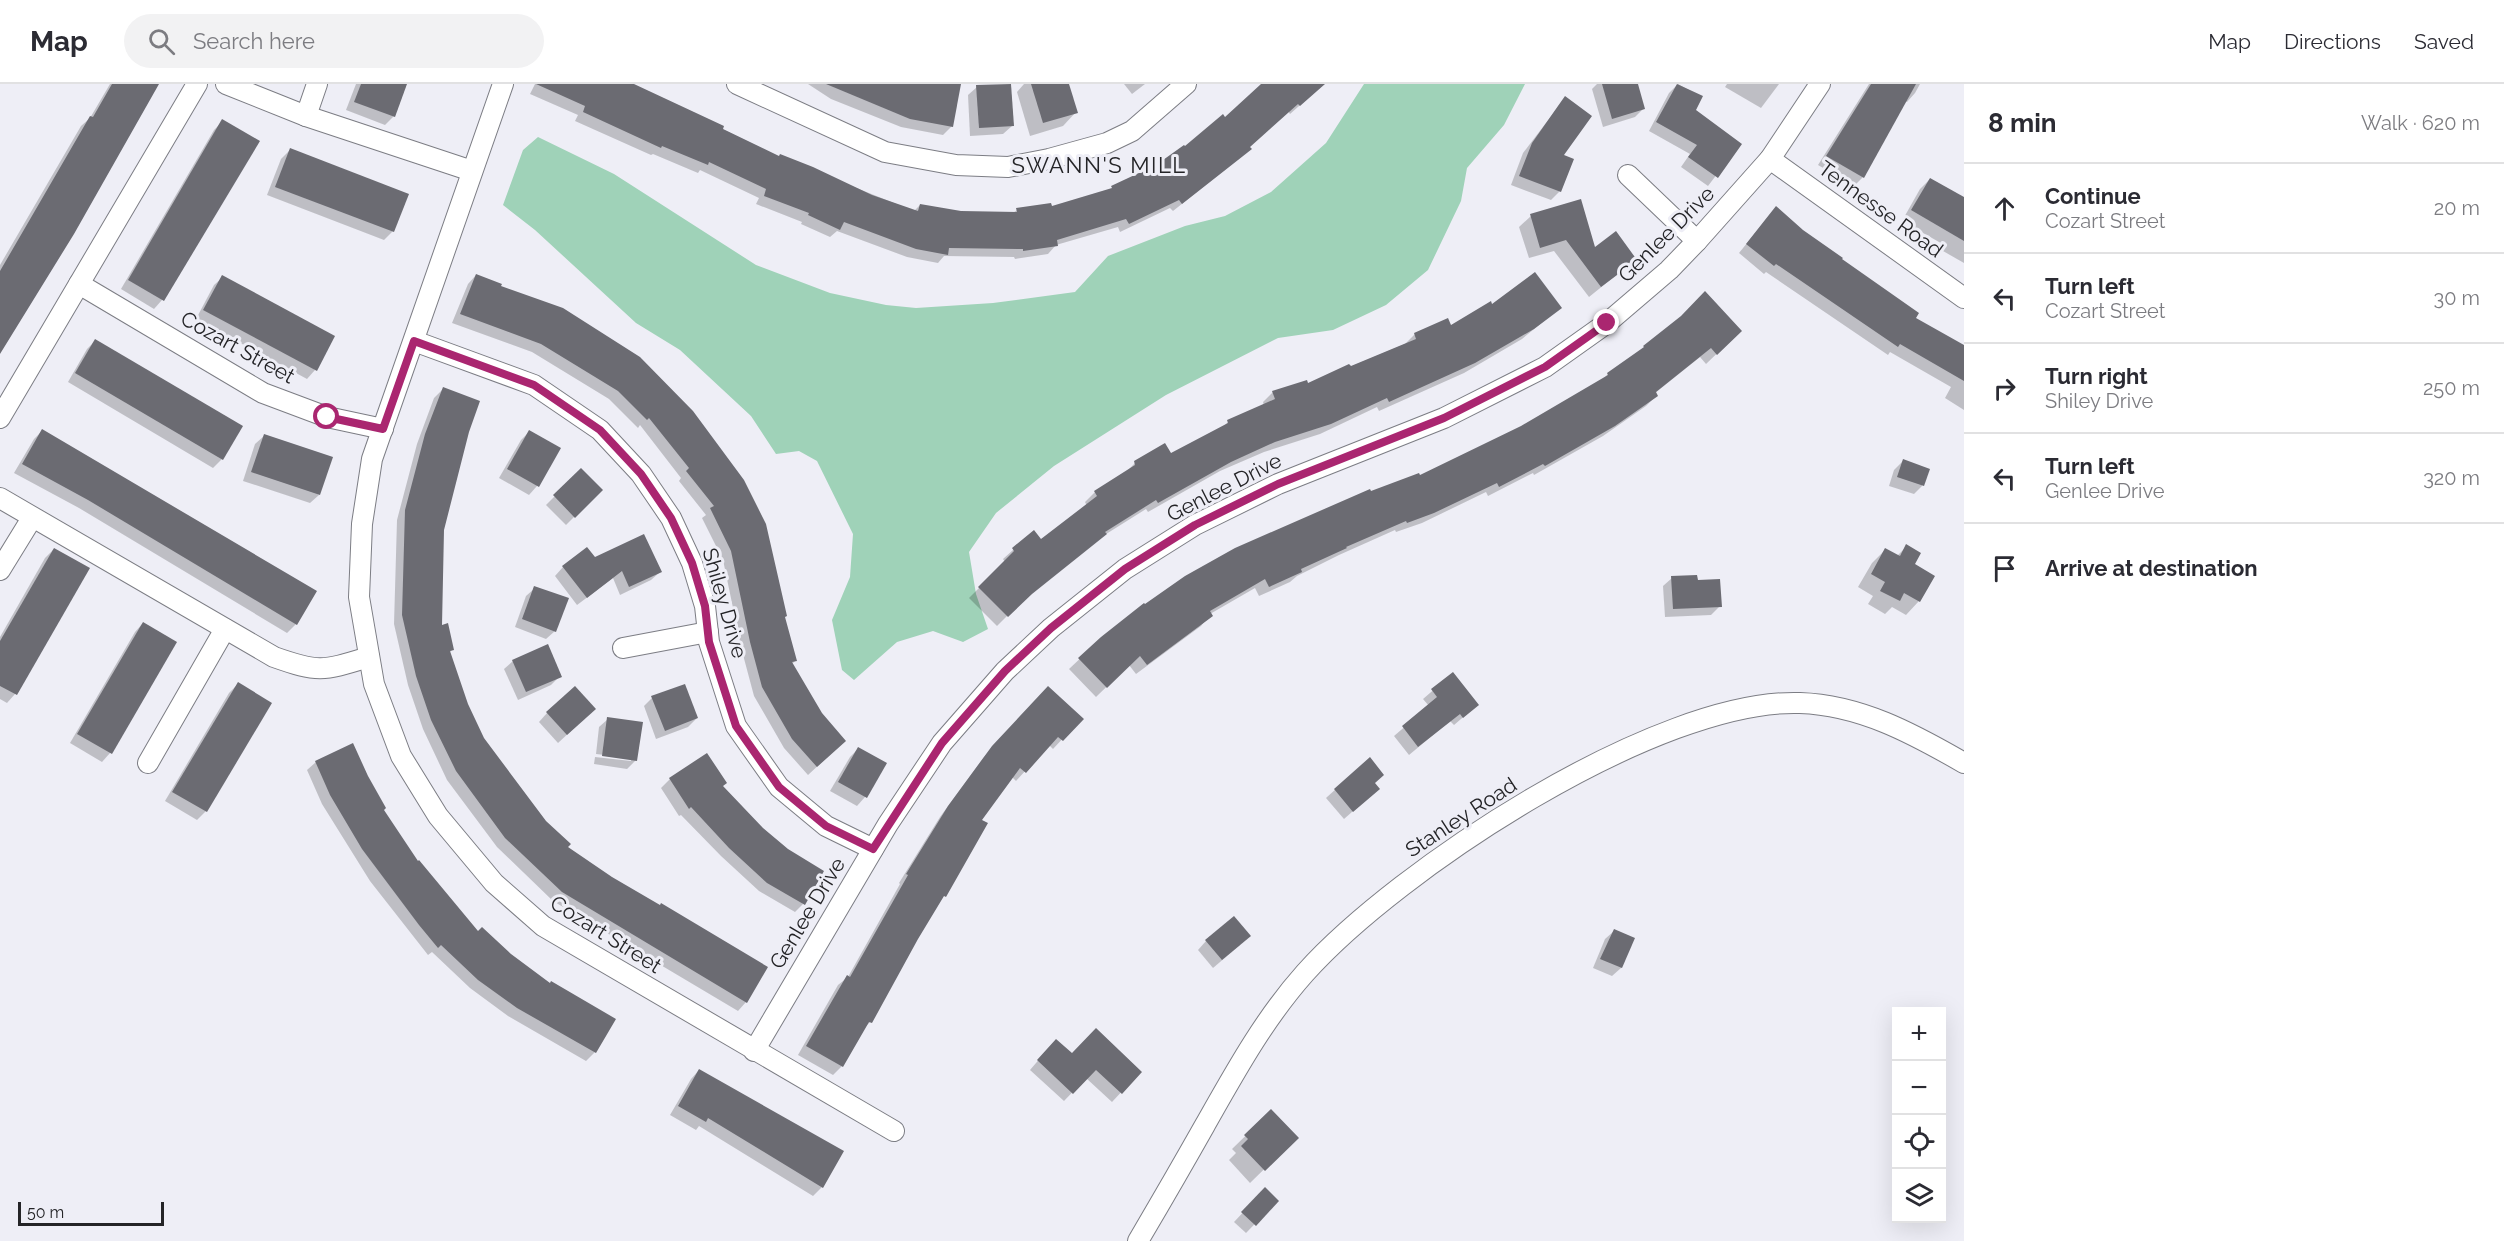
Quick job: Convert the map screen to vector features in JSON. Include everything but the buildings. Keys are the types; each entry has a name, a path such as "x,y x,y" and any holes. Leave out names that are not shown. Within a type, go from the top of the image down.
{"street":[{"path":"0,418 197,84"},
{"path":"226,84 306,116 472,171"},
{"path":"306,116 317,84"},
{"name":"Cozart Street","path":"503,84 372,459 362,524 359,597 374,684 401,756 438,816 494,883 543,926 894,1131"},
{"path":"737,84 774,92 885,152 956,165 1008,166 1049,159 1107,143 1132,131 1186,84"},
{"name":"Genlee Drive","path":"754,1051 873,849 942,743 1005,671 1051,628 1125,569 1195,525 1278,484 1444,418 1545,367 1607,323 1669,270 1770,159 1820,84"},
{"name":"Tennesse Road","path":"1770,159 1964,298"},
{"path":"1628,175 1697,241"},
{"name":"Cozart Street","path":"79,284 263,393 327,417 383,429"},
{"name":"Shiley Drive","path":"414,341 534,385 600,430 641,474 671,518 692,563 705,606 708,632 736,726 779,787 826,826 873,849"},
{"path":"0,498 274,657 307,669 328,669 369,657"},
{"path":"0,570 32,518"},
{"path":"148,763 225,629"},
{"path":"623,648 708,632"},
{"name":"Stanley Road","path":"1138,1241 1243,1057 1273,1013 1305,974 1334,943 1384,899 1424,869 1527,802 1613,756 1705,718 1773,704 1798,703 1848,709 1887,723 1926,741 1964,763"}],"green space":[{"path":"1364,84 1525,84 1504,125 1467,168 1461,201 1428,270 1386,305 1333,330 1278,338 1166,395 1054,466 996,513 969,552 976,594 988,629 963,642 933,631 897,642 854,680 842,670 832,620 850,577 853,534 817,461 799,451 776,454 751,416 680,350 636,323 535,230 503,205 523,150 538,137 614,174 756,265 830,293 886,305 916,308 993,303 1075,292 1108,256 1185,226 1225,216 1271,192 1326,143"}],"district":[{"name":"SWANN'S MILL","path":"1099,165"}],"route":[{"path":"327,417 383,429 414,341 534,385 600,430 641,474 671,518 692,563 705,606 709,642 736,726 779,787 826,826 873,849 942,743 1005,671 1051,628 1125,569 1195,525 1278,484 1444,418 1545,367 1607,323"}]}
